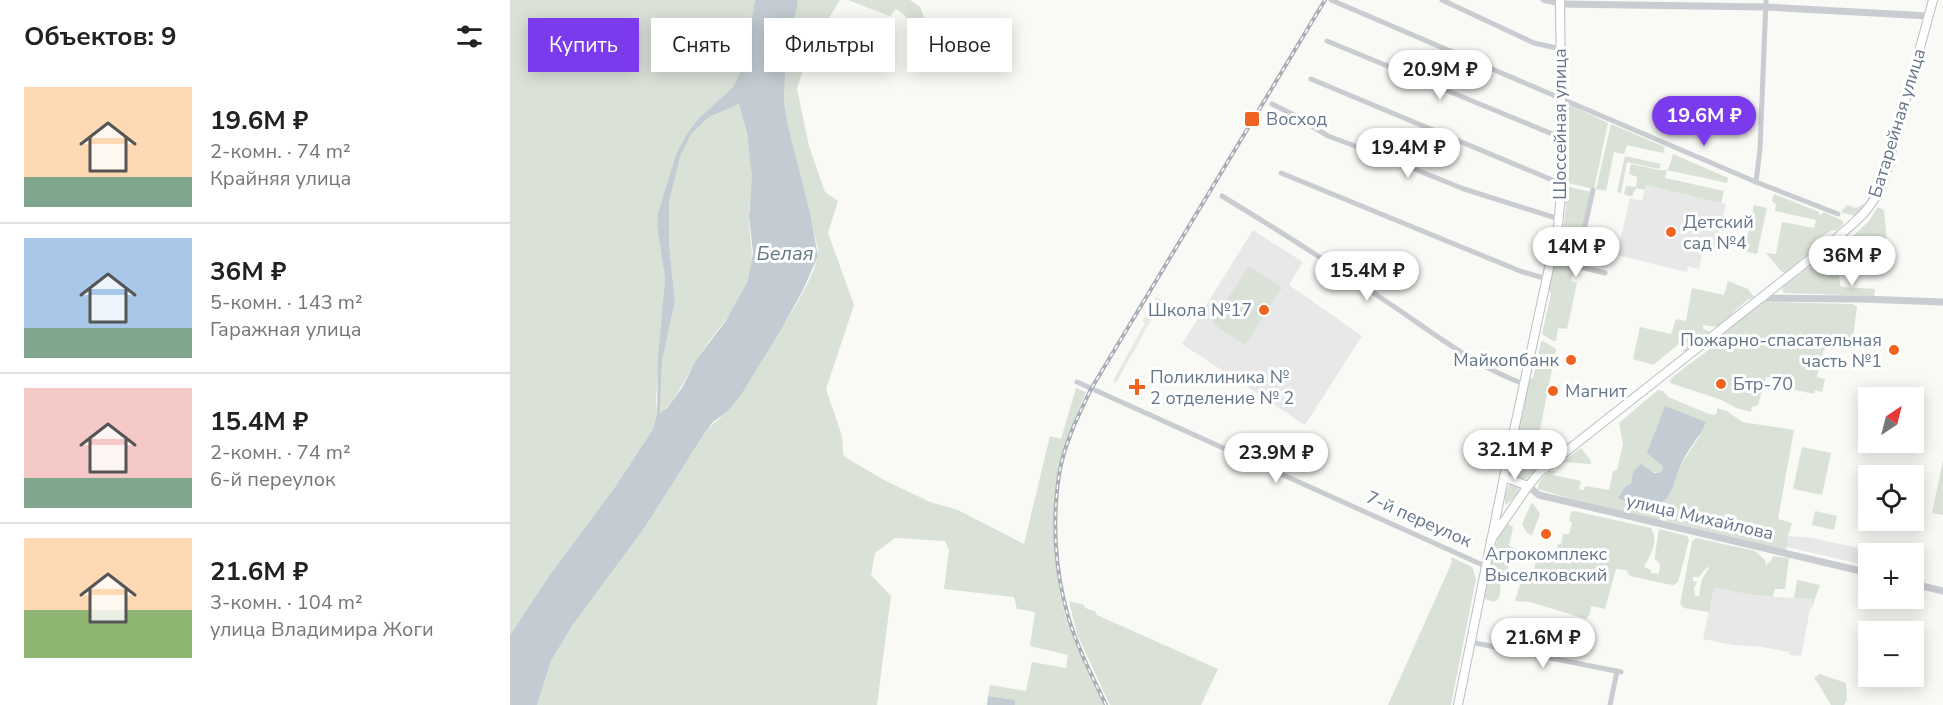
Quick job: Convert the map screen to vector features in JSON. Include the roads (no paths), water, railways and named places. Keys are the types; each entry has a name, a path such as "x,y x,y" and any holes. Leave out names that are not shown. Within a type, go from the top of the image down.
{"main road":[{"name":"Батарейная улица","path":"1491,540 1528,486 1570,449 1857,222 1876,199 1885,176 1933,0"},
{"name":"Шоссейная улица","path":"1458,705 1485,566 1559,219 1562,184 1560,2"},
{"path":"1504,477 1528,486"}],"street":[{"path":"1331,0 1756,182 1838,214"},
{"path":"1442,0 1534,43 1561,49"},
{"path":"1543,0 1766,3 1929,16"},
{"path":"1756,182 1760,149 1766,3"},
{"path":"1327,42 1562,138"},
{"path":"1311,79 1562,184"},
{"path":"1272,104 1328,136 1464,189 1559,219"},
{"path":"1281,172 1520,271 1547,279"},
{"path":"1576,266 1593,190"},
{"path":"1222,196 1335,267 1464,353 1507,378 1524,384"},
{"path":"1551,260 1605,273"},
{"path":"1761,298 1943,302"},
{"name":"7-й переулок","path":"1077,382 1485,566"},
{"path":"1512,439 1570,449"},
{"name":"улица Михайлова","path":"1528,486 1539,495 1858,570"},
{"path":"1924,586 1943,591"},
{"path":"1470,642 1619,672 1610,705"}],"water":[{"name":"Белая","path":"755,0 798,0 795,18 764,18 764,72 785,72 784,102 788,126 810,213 818,256 782,328 739,398 728,411 713,422 704,434 645,527 572,626 551,661 537,705 510,705 510,635 549,576 615,487 653,429 657,413 658,359 665,278 657,227 658,213 676,154 688,132 699,118 733,87 741,72 752,72 752,18","holes":["739,104 747,134 752,176 749,216 753,253 748,281 725,322 696,360 682,388 667,408 660,413 662,361 675,301 669,244 669,202 681,154 692,133 709,117"]},
{"path":"1665,406 1706,422 1682,462 1670,493 1666,499 1653,506 1644,506 1618,498 1626,486 1631,484 1633,472 1641,464 1654,473 1662,472 1663,466 1647,453"},
{"path":"988,696 1015,700 1015,705 987,705"}],"railway":[{"path":"1106,705 1076,639 1060,582 1055,528 1059,475 1064,452 1091,389 1325,0"}],"place":[{"name":"Восход","path":"1252,119"},
{"name":"Детский сад №4","path":"1671,232"},
{"name":"Школа №17","path":"1264,310"},
{"name":"Пожарно-спасательная часть №1","path":"1894,350"},
{"name":"Майкопбанк","path":"1571,360"},
{"name":"Бтр-70","path":"1721,384"},
{"name":"Поликлиника № 2 отделение № 2","path":"1137,387"},
{"name":"Магнит","path":"1553,391"},
{"name":"Агрокомплекс Выселковский","path":"1546,534"}]}
